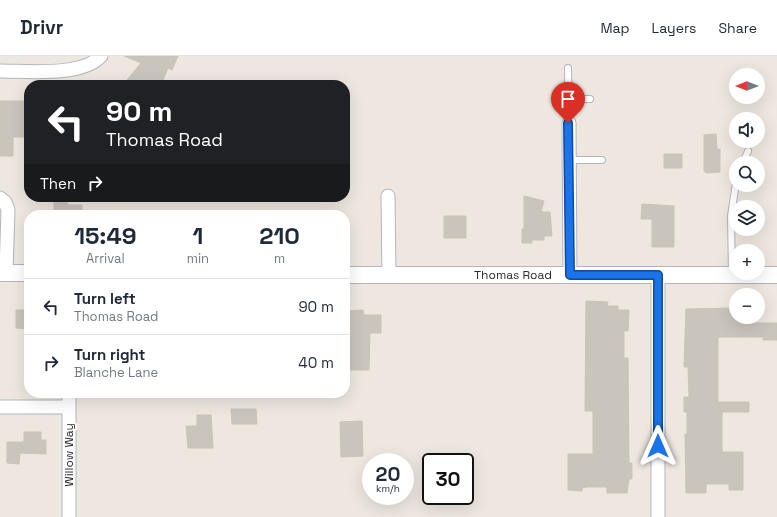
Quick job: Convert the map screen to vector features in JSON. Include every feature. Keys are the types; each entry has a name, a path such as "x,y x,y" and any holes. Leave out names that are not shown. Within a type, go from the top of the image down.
{"street":[{"path":"0,71 71,70 95,62 100,56"},
{"path":"568,123 570,275"},
{"path":"388,196 389,275"},
{"path":"0,198 5,202 8,210 3,273 24,273"},
{"name":"Thomas Road","path":"350,275 729,275"},
{"path":"658,275 658,517"},
{"name":"Thomas Road","path":"765,275 777,275"},
{"name":"Willow Way","path":"69,398 69,517"},
{"path":"0,407 68,407"}],"lane":[{"path":"568,68 568,123"},
{"path":"568,99 590,99"},
{"path":"746,156 748,151"},
{"path":"569,160 602,160"},
{"path":"731,244 731,216 735,192"}],"building":[{"path":"124,56 178,56 172,70 168,68 163,80 127,80 141,63"},
{"path":"0,101 24,101 24,137 13,137 13,156 0,156"},
{"path":"716,134 717,149 720,149 720,172 706,173 704,171 704,135"},
{"path":"664,154 682,154 682,168 664,168"},
{"path":"524,196 544,201 541,212 550,212 552,236 544,236 544,240 532,240 532,243 522,243 522,229 524,229"},
{"path":"54,202 67,202 69,205 82,205 82,210 54,210"},
{"path":"642,204 674,206 674,247 652,247 652,219 641,219"},
{"path":"444,216 466,216 466,238 444,238"},
{"path":"586,301 608,302 607,306 618,306 618,310 629,310 628,331 624,331 624,358 628,358 629,463 632,463 632,479 629,479 627,493 607,493 607,487 586,487 582,488 582,491 568,490 568,454 593,454 593,411 585,411"},
{"path":"729,308 729,324 777,323 777,340 763,340 763,337 718,337 718,402 749,402 749,412 722,412 722,452 743,452 743,490 729,490 729,484 706,484 706,493 686,493 685,434 687,434 687,412 684,412 684,397 689,397 688,367 684,367 686,309"},
{"path":"16,310 24,310 24,329 16,328"},
{"path":"363,310 364,315 381,315 381,333 370,333 369,370 350,370 350,311"},
{"path":"231,409 256,409 257,424 232,424"},
{"path":"197,415 211,415 213,448 188,448 186,426 197,426"},
{"path":"362,421 362,456 341,457 340,422"},
{"path":"24,432 41,432 41,440 46,440 46,454 20,453 19,464 7,463 7,442 24,442"}],"route":[{"path":"568,123 570,275 658,275 658,446"}]}
